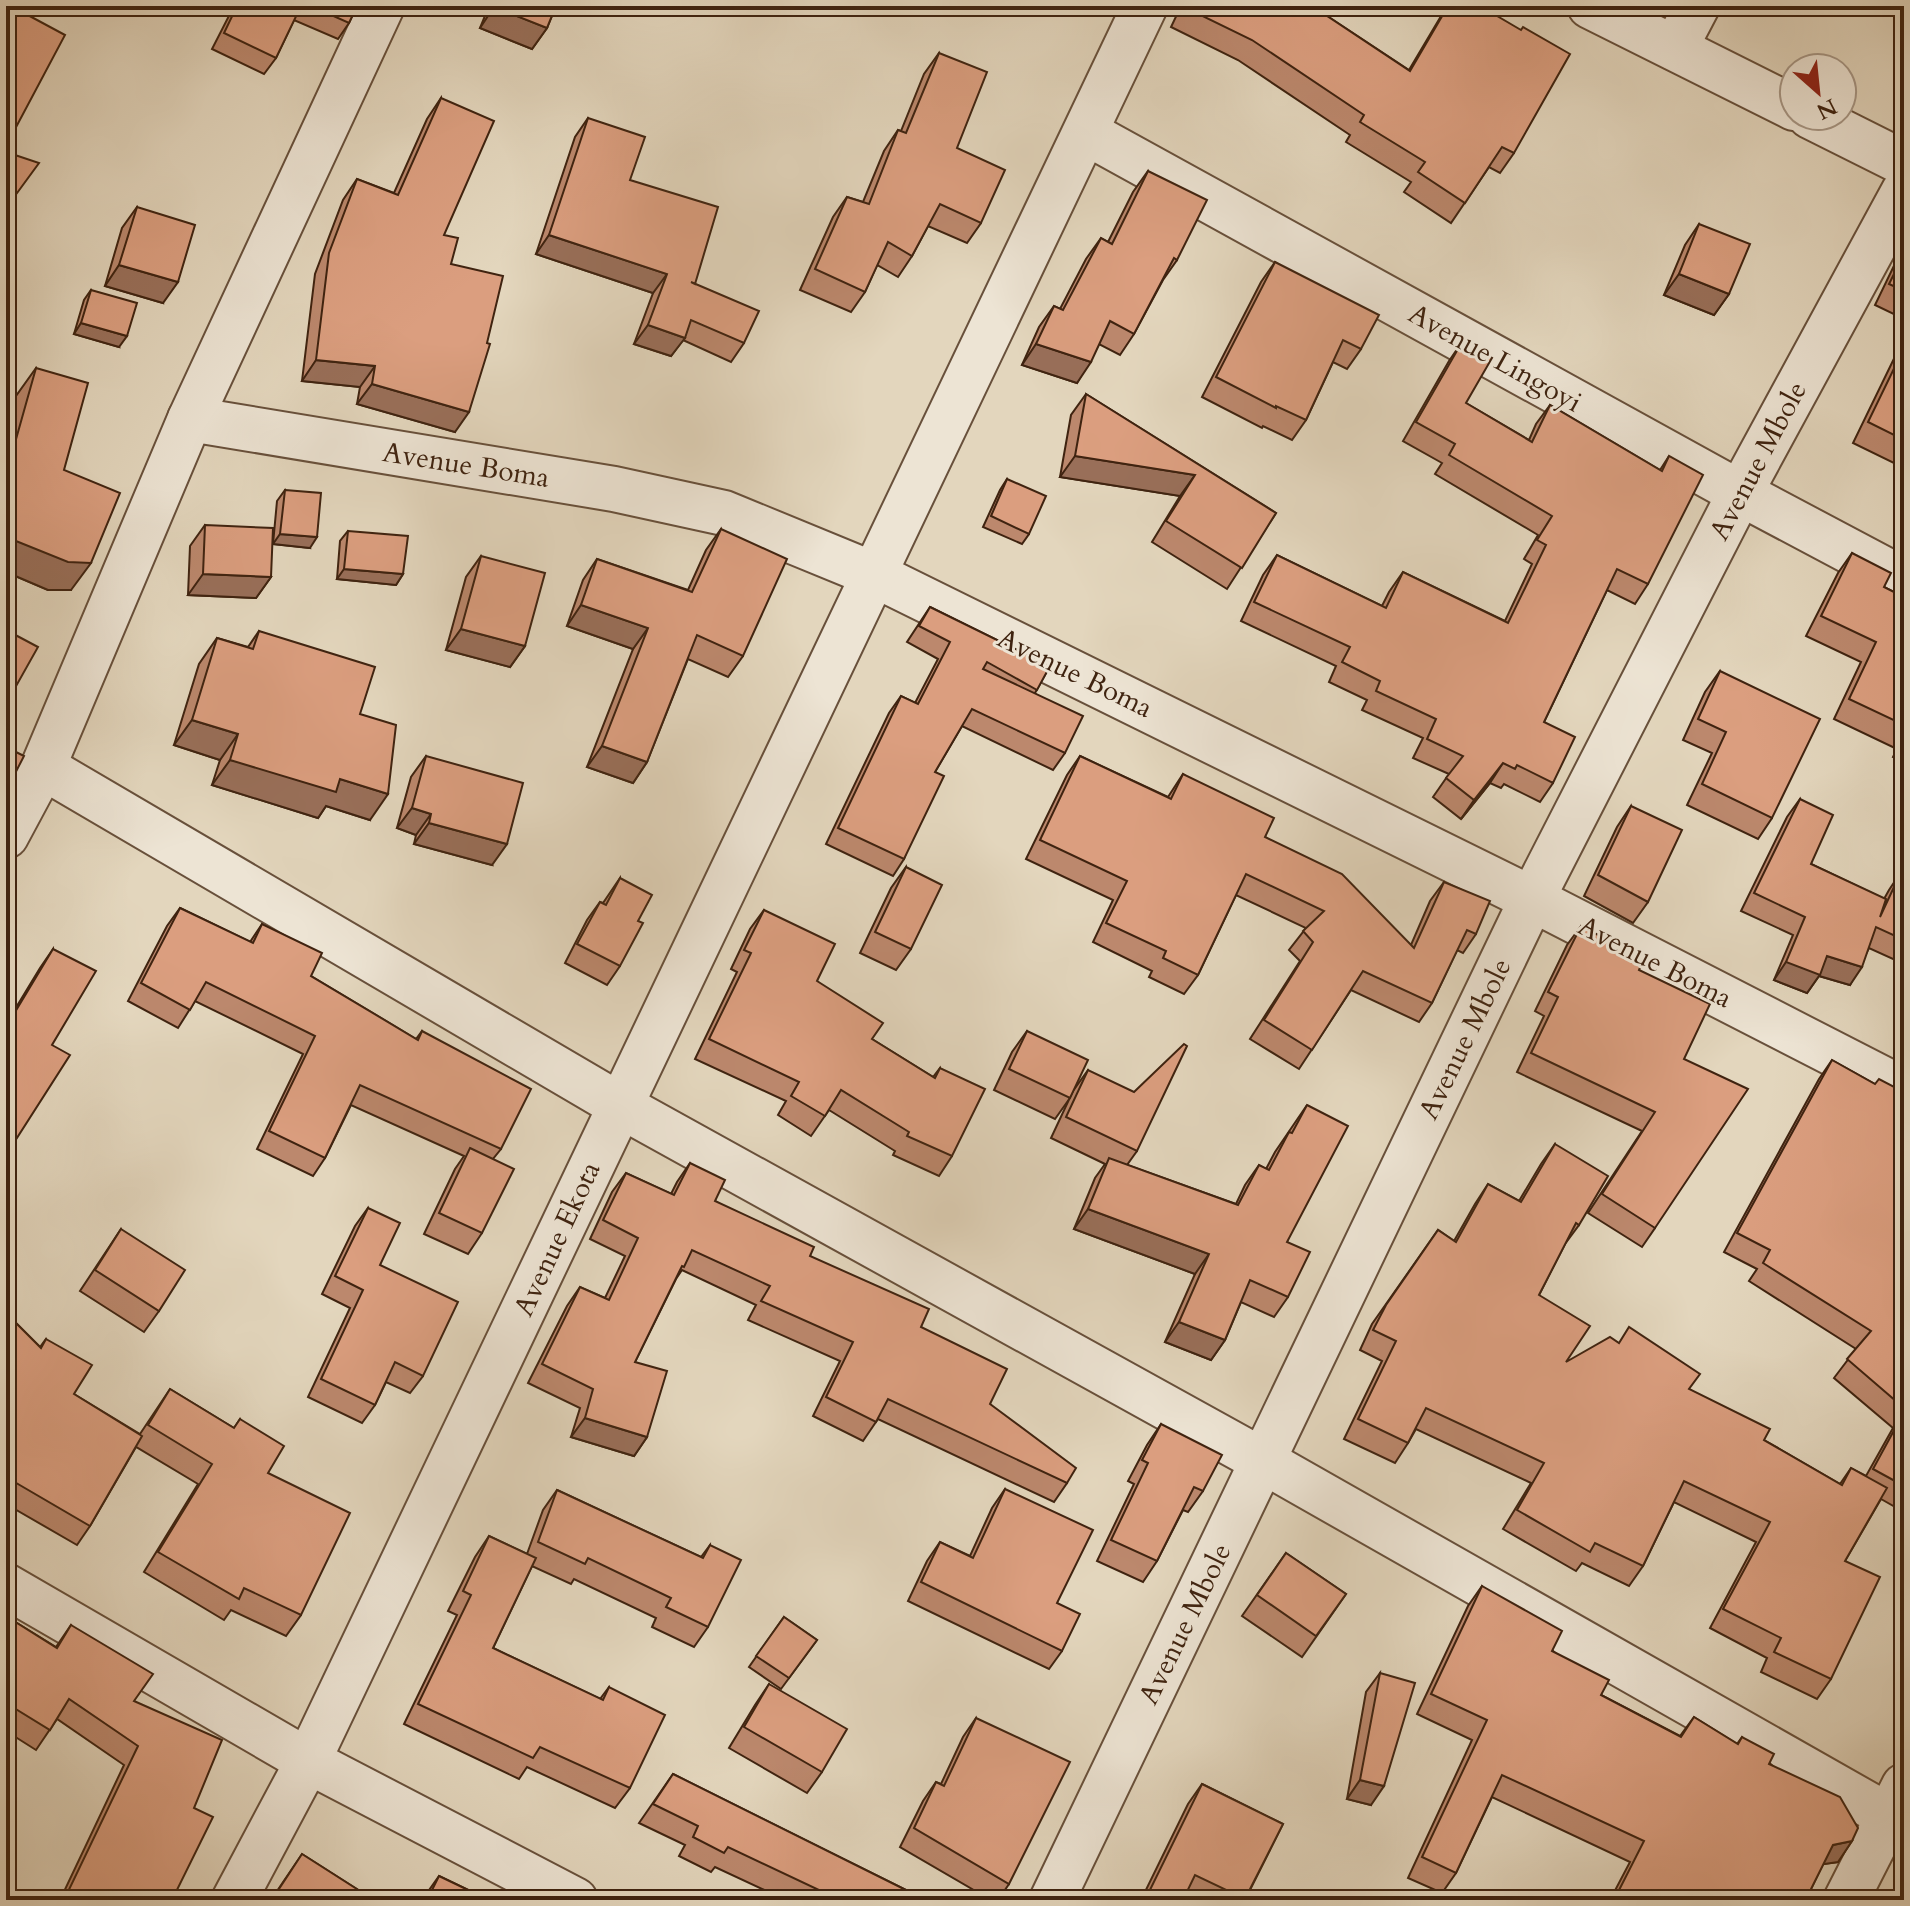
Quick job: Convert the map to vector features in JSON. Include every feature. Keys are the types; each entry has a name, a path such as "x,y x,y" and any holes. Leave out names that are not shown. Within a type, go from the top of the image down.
{"street":[{"path":"6,836 43,767 190,419 382,6"},
{"name":"Avenue Ekota","path":"234,1900 308,1761 1145,6"},
{"path":"1590,6 1778,100"},
{"path":"1675,48 1697,6"},
{"path":"1842,132 1904,163"},
{"name":"Avenue Lingoyi","path":"1087,133 1904,580"},
{"name":"Avenue Mbole","path":"1052,1900 1532,899 1740,493 1904,191"},
{"name":"Avenue Boma","path":"190,419 614,489 724,513 875,575 1532,899 1904,1090"},
{"path":"43,767 621,1106 1899,1809 1846,1900"},
{"path":"6,1586 308,1761 575,1900"}],"building":[{"path":"11,6 65,35 6,146 6,14"},
{"path":"237,6 301,6 276,58 224,33"},
{"path":"311,6 357,6 349,23"},
{"path":"495,6 556,6 547,28"},
{"path":"1185,6 1312,6 1410,71 1448,6 1480,6 1570,54 1514,153 1502,147 1465,203 1418,172 1425,162 1360,122 1364,115 1252,40"},
{"path":"939,53 987,72 957,148 1005,170 981,223 940,204 912,256 888,242 865,292 815,269 847,197 869,204 898,130 906,133"},
{"path":"441,98 494,121 444,235 458,238 451,264 503,276 487,343 490,344 469,412 372,384 375,366 316,360 329,253 357,179 398,195"},
{"path":"588,118 645,137 630,180 718,207 695,284 759,311 744,343 691,320 685,338 648,325 667,274 549,235"},
{"path":"6,152 39,163 9,204 6,202"},
{"path":"1148,171 1207,200 1134,334 1110,321 1091,362 1036,344 1054,306 1063,310 1101,238 1112,244"},
{"path":"137,207 195,225 178,282 119,265"},
{"path":"1699,224 1750,244 1729,294 1679,274"},
{"path":"1904,254 1904,291 1889,284"},
{"path":"1275,262 1379,315 1361,349 1343,340 1306,420 1216,377"},
{"path":"91,290 137,303 127,336 81,323"},
{"path":"1462,342 1492,358 1466,403 1532,442 1550,405 1662,471 1669,456 1703,475 1648,584 1617,569 1544,722 1575,737 1553,783 1517,765 1515,769 1503,763 1474,800 1446,778 1463,756 1427,739 1436,719 1376,691 1380,681 1342,662 1350,647 1254,602 1277,555 1386,608 1403,572 1508,623 1546,545 1537,540 1552,516 1449,455 1455,444 1416,422"},
{"path":"1904,348 1904,440 1868,422"},
{"path":"36,368 88,383 64,470 120,493 91,563 68,562 6,537 6,447 13,450"},
{"path":"1086,394 1276,513 1242,568 1166,521 1195,475 1075,456"},
{"path":"1007,479 1046,496 1029,534 991,516"},
{"path":"285,490 321,493 317,537 280,534"},
{"path":"205,525 273,528 271,577 203,574"},
{"path":"721,529 787,559 743,656 697,635 647,762 602,746 648,628 581,605 597,559 692,592"},
{"path":"348,531 408,536 403,574 344,569"},
{"path":"1852,553 1891,573 1884,587 1904,597 1904,725 1849,699 1876,642 1821,616"},
{"path":"481,556 545,573 525,646 461,629"},
{"path":"930,607 1050,666 1037,690 987,662 983,669 1083,716 1065,753 972,709 935,772 944,776 904,859 838,828 901,696 918,704 950,642 919,626"},
{"path":"6,630 38,647 6,704"},
{"path":"259,631 375,667 360,714 396,725 388,794 340,779 336,792 230,760 238,734 192,720 217,638 253,649"},
{"path":"1720,671 1820,719 1772,818 1702,784 1726,732 1698,719"},
{"path":"6,747 24,756 6,791"},
{"path":"426,756 523,783 507,844 429,823 431,814 412,808"},
{"path":"1080,756 1171,799 1183,774 1274,818 1265,837 1342,874 1414,948 1444,882 1490,901 1476,934 1467,930 1432,1003 1363,971 1312,1050 1264,1020 1313,942 1303,931 1324,911 1246,874 1198,975 1163,958 1166,951 1106,923 1127,881 1040,840"},
{"path":"1800,799 1833,815 1811,864 1886,899 1880,917 1901,872 1904,873 1904,940 1876,927 1862,967 1827,956 1820,975 1786,962 1805,917 1754,893"},
{"path":"1631,806 1682,830 1648,902 1598,875"},
{"path":"906,867 942,885 911,949 875,932"},
{"path":"620,878 652,895 638,921 643,923 620,966 577,944 600,902 606,905"},
{"path":"180,908 253,943 262,924 322,953 311,976 418,1040 422,1031 531,1089 501,1149 360,1085 325,1158 269,1131 315,1036 206,982 190,1010 141,983"},
{"path":"764,910 835,944 817,981 883,1023 872,1039 935,1078 940,1068 985,1089 952,1156 907,1136 909,1132 841,1090 825,1116 791,1096 799,1082 709,1039 751,953 744,950"},
{"path":"1581,926 1625,949 1623,954 1642,963 1639,970 1710,1004 1684,1059 1748,1089 1655,1228 1602,1194 1655,1112 1531,1053 1558,997 1548,992"},
{"path":"53,949 96,971 52,1045 70,1055 6,1155 6,1027"},
{"path":"1027,1031 1088,1060 1070,1098 1009,1069"},
{"path":"1184,1044 1187,1046 1137,1151 1066,1117 1088,1070 1134,1092"},
{"path":"1832,1060 1875,1084 1879,1079 1904,1092 1904,1408 1847,1359 1871,1331 1763,1263 1770,1250 1737,1233"},
{"path":"1307,1105 1348,1126 1287,1242 1310,1252 1288,1297 1250,1280 1225,1340 1179,1322 1209,1254 1088,1209 1109,1158 1238,1205 1259,1165 1269,1170"},
{"path":"1555,1144 1608,1176 1579,1225 1576,1223 1539,1295 1590,1326 1566,1362 1610,1337 1619,1343 1629,1327 1700,1374 1689,1389 1770,1429 1764,1440 1842,1485 1851,1468 1887,1488 1845,1561 1880,1577 1831,1679 1774,1652 1781,1638 1723,1609 1770,1522 1684,1481 1643,1566 1595,1543 1590,1552 1517,1510 1544,1463 1426,1408 1408,1443 1358,1419 1396,1341 1373,1330 1386,1305 1438,1230 1456,1242 1488,1184 1521,1202"},
{"path":"470,1148 514,1169 482,1233 439,1213"},
{"path":"690,1163 725,1180 715,1201 814,1247 810,1256 929,1309 921,1327 1007,1369 990,1404 1076,1468 1067,1483 888,1399 876,1422 826,1397 853,1342 761,1301 770,1286 692,1250 635,1362 667,1371 647,1437 585,1418 593,1389 542,1364 580,1287 609,1300 638,1238 603,1220 626,1173 674,1195"},
{"path":"368,1208 400,1223 380,1265 458,1302 423,1376 395,1362 375,1405 321,1379 363,1290 335,1276"},
{"path":"121,1229 185,1270 159,1311 95,1270"},
{"path":"6,1313 41,1348 46,1339 92,1365 74,1394 142,1436 90,1526 6,1477"},
{"path":"170,1389 234,1428 240,1419 284,1446 268,1473 350,1513 301,1615 244,1588 239,1599 158,1552 212,1464 148,1425"},
{"path":"1904,1412 1904,1486 1873,1469"},
{"path":"1161,1424 1222,1455 1203,1491 1194,1487 1157,1561 1111,1540 1148,1463 1142,1460"},
{"path":"1005,1489 1093,1530 1057,1603 1080,1614 1062,1651 921,1582 940,1542 973,1558"},
{"path":"557,1490 703,1558 710,1545 741,1560 708,1627 666,1607 671,1598 588,1558 585,1564 538,1542"},
{"path":"489,1536 536,1558 493,1648 603,1700 609,1687 665,1715 630,1788 540,1747 533,1758 418,1704 471,1595 463,1591"},
{"path":"1286,1553 1346,1594 1316,1636 1257,1595"},
{"path":"1482,1586 1562,1631 1552,1651 1609,1680 1601,1695 1681,1737 1694,1717 1738,1744 1742,1737 1774,1754 1769,1764 1840,1797 1858,1828 1852,1841 1833,1845 1811,1889 1813,1900 1614,1900 1644,1841 1502,1775 1456,1873 1422,1857 1487,1720 1431,1694"},
{"path":"784,1617 817,1640 789,1678 756,1656"},
{"path":"9,1618 57,1648 71,1625 153,1674 134,1701 222,1740 194,1808 213,1817 172,1900 64,1900 138,1746 69,1699 50,1730 6,1703 6,1624"},
{"path":"1380,1673 1415,1683 1384,1786 1360,1780"},
{"path":"769,1684 847,1729 822,1772 744,1727"},
{"path":"976,1718 1070,1762 1009,1884 914,1828 936,1782 944,1786"},
{"path":"673,1774 926,1900 840,1900 728,1847 724,1853 693,1837 698,1826 653,1804"},
{"path":"1202,1784 1283,1824 1245,1899 1195,1875 1183,1900 1145,1900"},
{"path":"302,1854 374,1900 290,1900 277,1892"},
{"path":"439,1876 489,1900 427,1900"}]}
